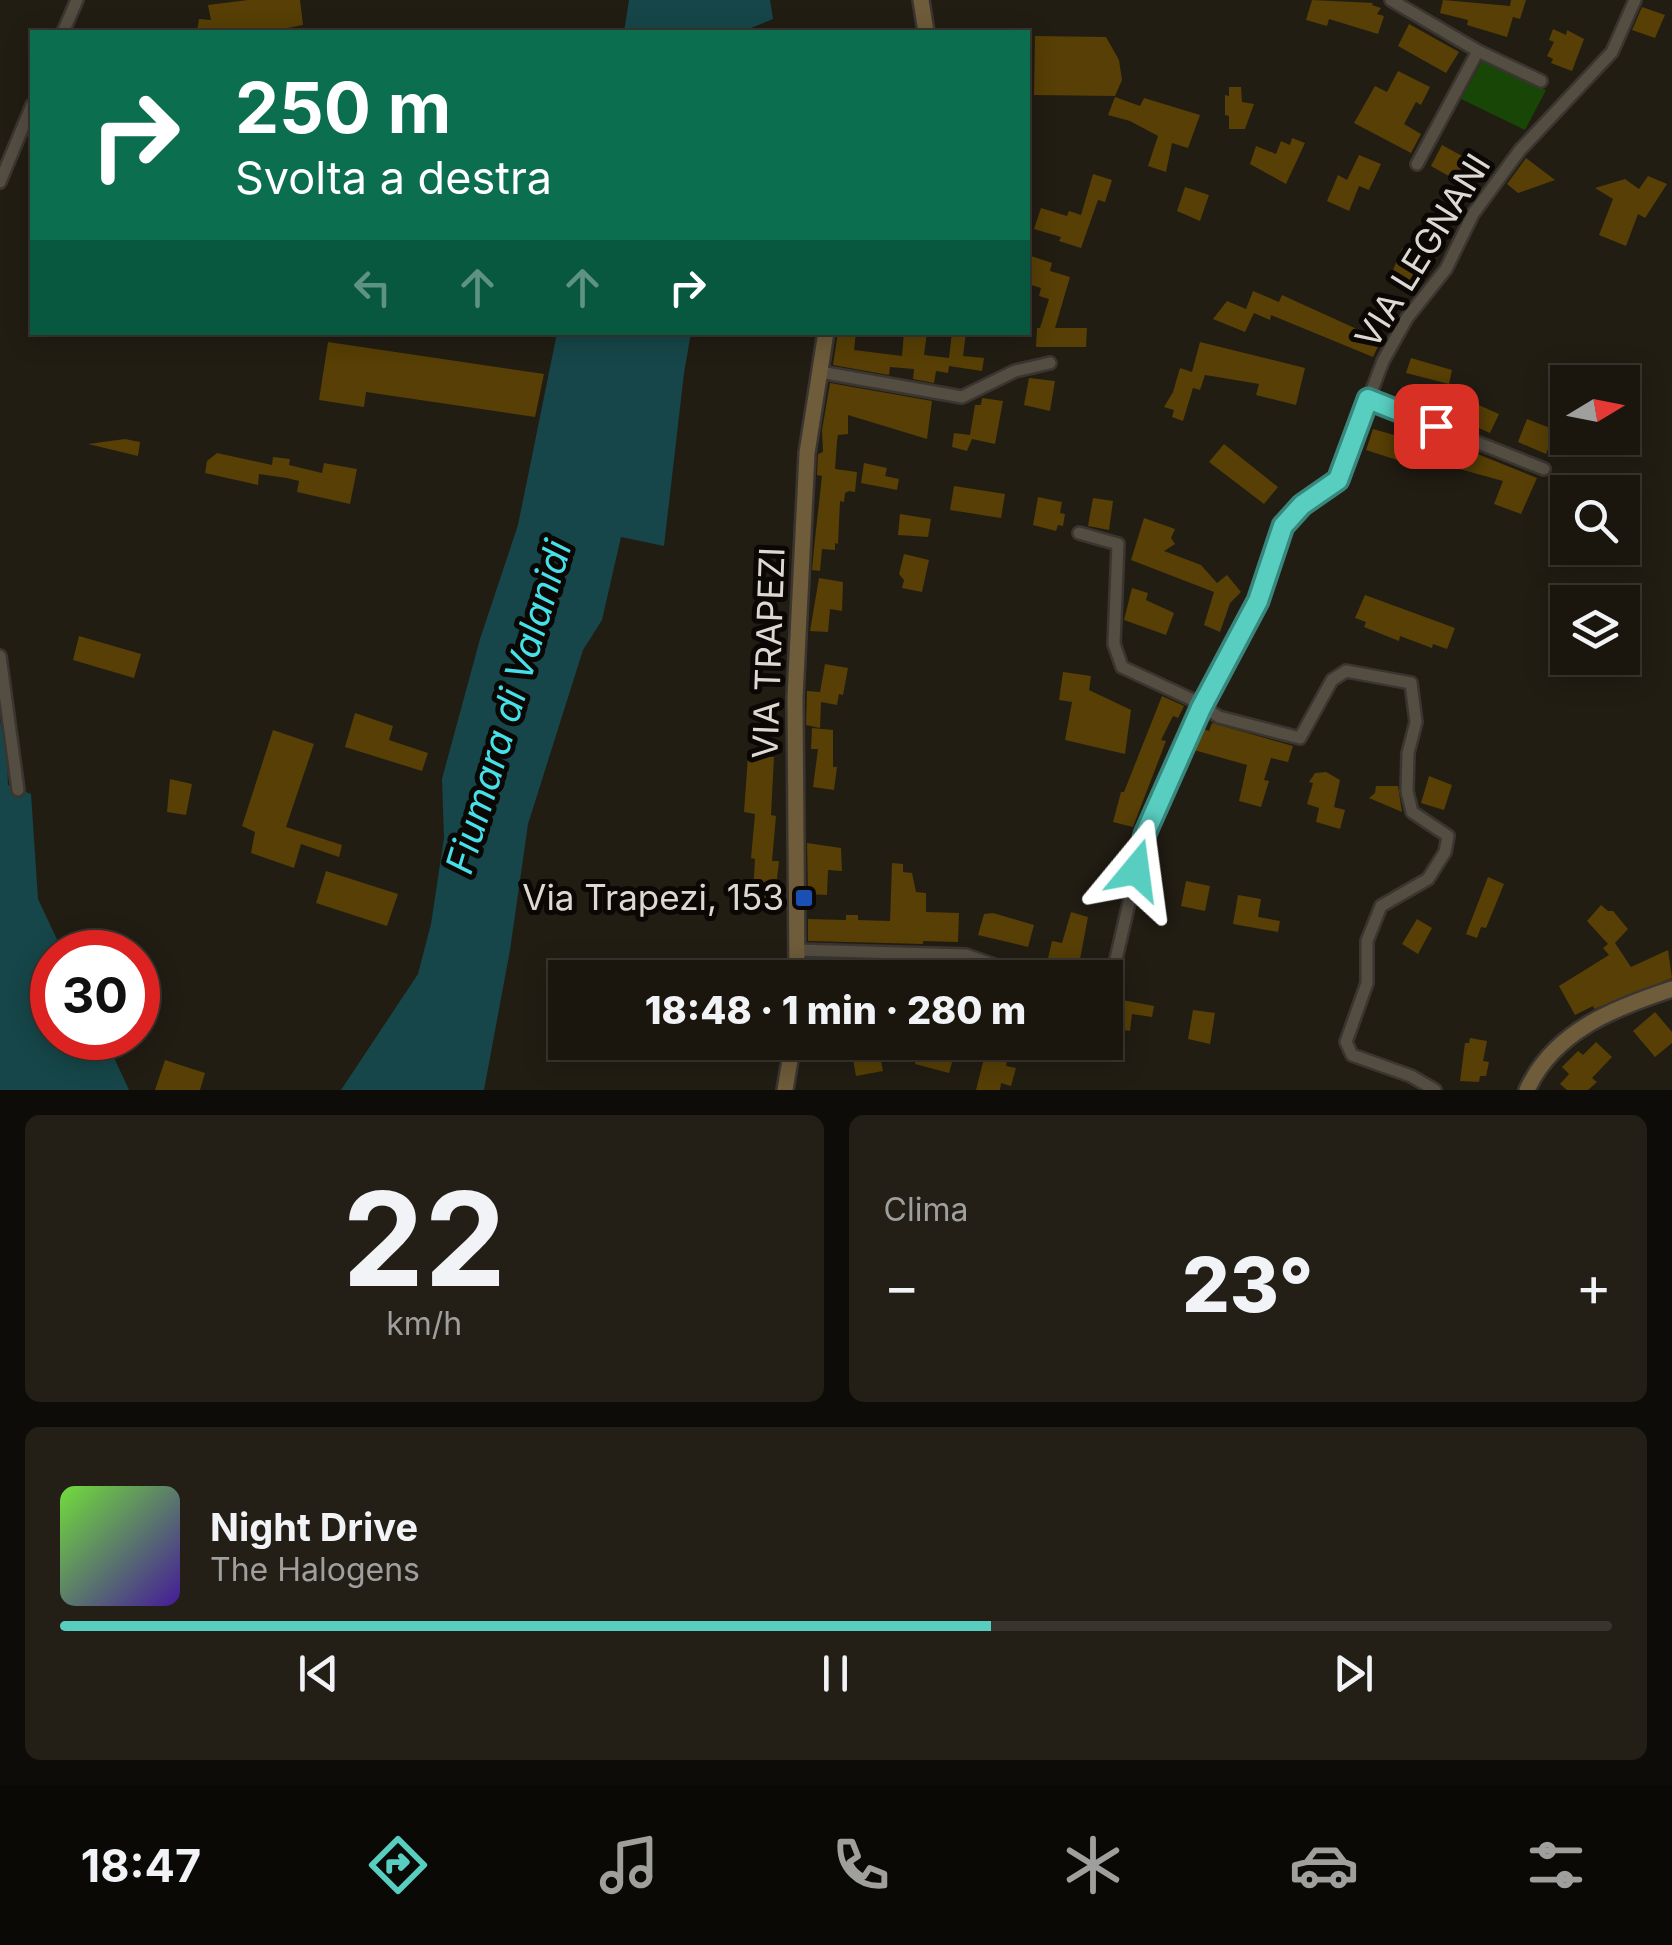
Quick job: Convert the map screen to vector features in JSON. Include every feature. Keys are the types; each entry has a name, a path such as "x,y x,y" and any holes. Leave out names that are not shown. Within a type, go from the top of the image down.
{"street":[{"path":"64,30 77,0"},
{"path":"921,0 926,30"},
{"path":"1391,0 1478,51 1541,81"},
{"name":"VIA LEGNANI","path":"1116,960 1145,834 1201,708 1258,601 1283,526 1302,505 1338,480 1383,361 1407,318 1446,269 1473,214 1520,150 1612,52 1635,0"},
{"path":"1418,164 1478,51"},
{"path":"0,182 30,110"},
{"name":"VIA TRAPEZI","path":"797,960 795,696 807,452 826,335"},
{"path":"820,372 962,397 1016,371 1050,364"},
{"path":"1368,399 1544,469"},
{"path":"1079,533 1118,544 1114,644 1122,667 1201,708 1247,726 1300,738 1332,680 1346,671 1412,684 1416,722 1408,752 1407,790 1412,812 1448,836 1445,852 1428,879 1381,906 1368,941 1367,983 1346,1042 1352,1055 1411,1076 1435,1090"},
{"path":"0,656 18,790"},
{"path":"797,950 966,954 982,960"},
{"path":"1526,1090 1564,1039 1629,1003 1672,989"},
{"path":"786,1090 790,1060"}],"green space":[{"path":"1483,59 1546,90 1525,130 1461,99"}],"water":[{"path":"629,0 770,0 773,19 746,30 624,30"},
{"name":"Fiumara di Valanidi","path":"557,335 691,335 664,546 621,537 602,620 583,650 528,824 484,1090 341,1090 418,974 431,924 444,838 442,779 480,639 518,525"},
{"path":"0,720 7,752 8,785 31,794 38,899 53,930 30,930 30,1060 115,1060 129,1090 0,1090"}],"building":[{"path":"300,0 303,25 277,30 197,30 199,19 211,20 208,5"},
{"path":"1312,0 1373,3 1381,8 1377,14 1384,16 1378,34 1329,19 1327,26 1306,20"},
{"path":"1443,0 1510,6 1511,0 1526,0 1520,19 1513,17 1507,37 1440,13"},
{"path":"1642,7 1665,15 1655,38 1632,30"},
{"path":"1409,24 1459,52 1446,73 1398,46"},
{"path":"1553,29 1566,35 1567,30 1584,39 1572,71 1551,63 1553,59 1547,56 1554,42 1549,40"},
{"path":"1035,36 1106,37 1119,60 1122,80 1115,96 1034,95"},
{"path":"1398,71 1430,87 1404,124 1421,134 1411,153 1354,123 1375,86 1387,92"},
{"path":"1229,87 1241,87 1242,102 1254,104 1245,129 1229,129 1225,95 1229,96"},
{"path":"1115,97 1140,106 1144,98 1200,115 1188,148 1172,143 1166,172 1148,166 1158,136 1108,115"},
{"path":"1292,138 1305,143 1286,184 1250,164 1256,146 1276,154 1281,141 1290,145"},
{"path":"1442,145 1484,168 1471,193 1431,166"},
{"path":"1359,155 1381,164 1369,190 1359,186 1349,211 1327,201 1338,175 1347,180"},
{"path":"1526,158 1555,180 1518,193 1507,184"},
{"path":"1093,174 1112,180 1105,202 1098,200 1081,248 1034,229 1041,208 1067,216 1069,211 1081,215"},
{"path":"1648,176 1667,184 1645,218 1638,214 1626,246 1599,235 1613,199 1595,188 1625,179 1639,189"},
{"path":"1185,187 1209,195 1200,221 1177,211"},
{"path":"1402,248 1419,255 1415,266 1431,271 1421,285 1392,273"},
{"path":"1031,256 1052,263 1050,271 1070,277 1055,328 1087,328 1086,347 1036,347 1037,328 1049,299 1039,296 1041,288 1030,285"},
{"path":"1253,291 1279,302 1282,295 1381,340 1373,357 1271,315 1270,320 1254,313 1245,332 1213,319 1227,301 1246,309"},
{"path":"838,335 856,335 854,350 902,356 904,335 927,335 924,355 949,358 952,335 966,335 963,356 984,358 982,371 949,366 948,373 936,371 934,383 913,379 914,369 890,367 889,375 833,365"},
{"path":"328,342 544,374 535,417 366,392 364,407 319,400"},
{"path":"1200,342 1305,368 1296,405 1256,395 1259,384 1205,375 1200,390 1193,388 1183,421 1172,417 1174,410 1164,407 1180,368 1192,372"},
{"path":"1411,358 1452,370 1449,384 1406,373"},
{"path":"1029,378 1055,381 1050,411 1024,405"},
{"path":"830,383 932,401 927,439 848,415 848,434 838,435 835,469 857,472 855,492 845,493 844,502 840,501 838,544 835,543 835,550 822,549 820,571 812,570 822,476 817,475 818,454 823,452 822,430"},
{"path":"982,398 1003,401 995,444 972,439 967,451 952,447 954,433 970,435 975,405 981,405"},
{"path":"1465,399 1499,414 1490,433 1456,418"},
{"path":"1527,419 1550,428 1546,454 1518,442"},
{"path":"1408,428 1436,438 1431,461 1400,451 1397,460 1366,450 1373,429 1405,438"},
{"path":"125,439 140,442 138,456 88,444"},
{"path":"1445,441 1537,478 1521,514 1494,504 1503,481 1434,462"},
{"path":"1224,444 1278,487 1264,504 1209,462"},
{"path":"217,453 272,465 273,457 290,459 289,465 322,473 324,463 357,469 350,504 297,492 299,481 287,478 259,474 258,485 205,473 207,461"},
{"path":"864,463 887,468 885,476 899,479 897,490 861,483"},
{"path":"954,486 1005,494 1001,518 950,510"},
{"path":"1038,497 1062,502 1063,526 1058,525 1056,531 1033,525"},
{"path":"1093,498 1113,501 1109,530 1088,526"},
{"path":"900,514 931,519 928,537 898,535"},
{"path":"1144,518 1175,529 1171,538 1175,544 1164,551 1201,565 1217,583 1227,575 1241,592 1230,603 1220,632 1204,625 1214,592 1131,560"},
{"path":"904,554 929,560 922,592 902,588 904,580 899,574"},
{"path":"819,578 843,582 842,611 830,609 828,632 810,631"},
{"path":"1132,588 1148,593 1146,600 1174,613 1166,635 1124,620"},
{"path":"1365,595 1455,628 1447,649 1433,644 1432,648 1400,636 1399,641 1364,627 1366,622 1355,618"},
{"path":"79,636 141,654 134,678 73,660"},
{"path":"825,664 848,668 837,705 821,702 820,728 806,725 807,691 820,692"},
{"path":"1063,672 1091,676 1089,690 1131,710 1125,754 1065,740 1072,702 1059,700"},
{"path":"1162,696 1184,706 1178,718 1173,716 1161,740 1166,741 1133,827 1113,822 1121,792"},
{"path":"355,713 393,726 389,740 428,753 422,771 345,747"},
{"path":"1212,723 1293,746 1288,762 1271,758 1261,807 1239,801 1247,765 1194,750 1203,729 1209,731"},
{"path":"812,728 833,730 833,767 837,767 834,790 813,787 818,749 811,749"},
{"path":"273,730 314,744 286,827 342,845 339,857 301,844 294,868 251,853 255,832 242,826"},
{"path":"748,756 774,757 771,815 776,816 772,861 779,861 774,906 755,905 753,894 755,814 744,812"},
{"path":"1326,772 1340,780 1334,807 1345,810 1340,829 1316,822 1319,808 1307,804 1313,783 1309,782 1315,773"},
{"path":"1429,776 1452,785 1444,810 1421,803"},
{"path":"170,779 192,784 186,815 167,812"},
{"path":"1376,786 1398,786 1402,812 1369,798"},
{"path":"807,843 841,848 842,871 828,870 827,895 808,894"},
{"path":"892,863 903,864 903,872 912,873 916,892 926,893 926,912 959,913 958,942 808,941 808,919 846,920 846,915 858,915 858,920 890,921"},
{"path":"326,871 398,894 387,926 316,903"},
{"path":"1488,877 1504,884 1486,928 1481,927 1477,938 1466,934"},
{"path":"1186,881 1210,886 1205,911 1181,906"},
{"path":"1238,895 1261,899 1258,917 1280,921 1278,932 1233,924"},
{"path":"1601,905 1613,911 1628,929 1615,943 1631,967 1668,950 1672,978 1575,1015 1559,986 1609,955 1603,948 1608,944 1587,921"},
{"path":"1071,912 1088,917 1080,960 1048,960 1052,941 1062,943"},
{"path":"984,914 1034,925 1028,947 978,935"},
{"path":"1417,919 1432,928 1418,954 1402,944"},
{"path":"1123,1000 1154,1006 1152,1017 1132,1014 1130,1031 1123,1030"},
{"path":"1193,1010 1215,1013 1210,1044 1188,1039"},
{"path":"1655,1012 1672,1032 1672,1043 1655,1057 1633,1031"},
{"path":"1470,1038 1487,1041 1483,1061 1489,1062 1486,1076 1480,1076 1479,1082 1460,1081 1465,1043"},
{"path":"1596,1042 1612,1057 1592,1078 1597,1082 1588,1090 1567,1090 1560,1084 1569,1074 1562,1067 1578,1051 1583,1055"},
{"path":"165,1060 205,1073 200,1090 155,1090"},
{"path":"853,1060 881,1060 883,1071 856,1076"},
{"path":"916,1060 953,1060 949,1073 915,1064"},
{"path":"984,1060 1007,1060 1006,1066 1016,1068 1011,1086 1001,1083 1000,1090 976,1090"}],"place":[{"name":"Via Trapezi, 153","path":"804,898"}],"route":[{"path":"1136,870 1145,834 1201,708 1258,601 1283,526 1302,505 1338,480 1368,399 1436,426"}]}
